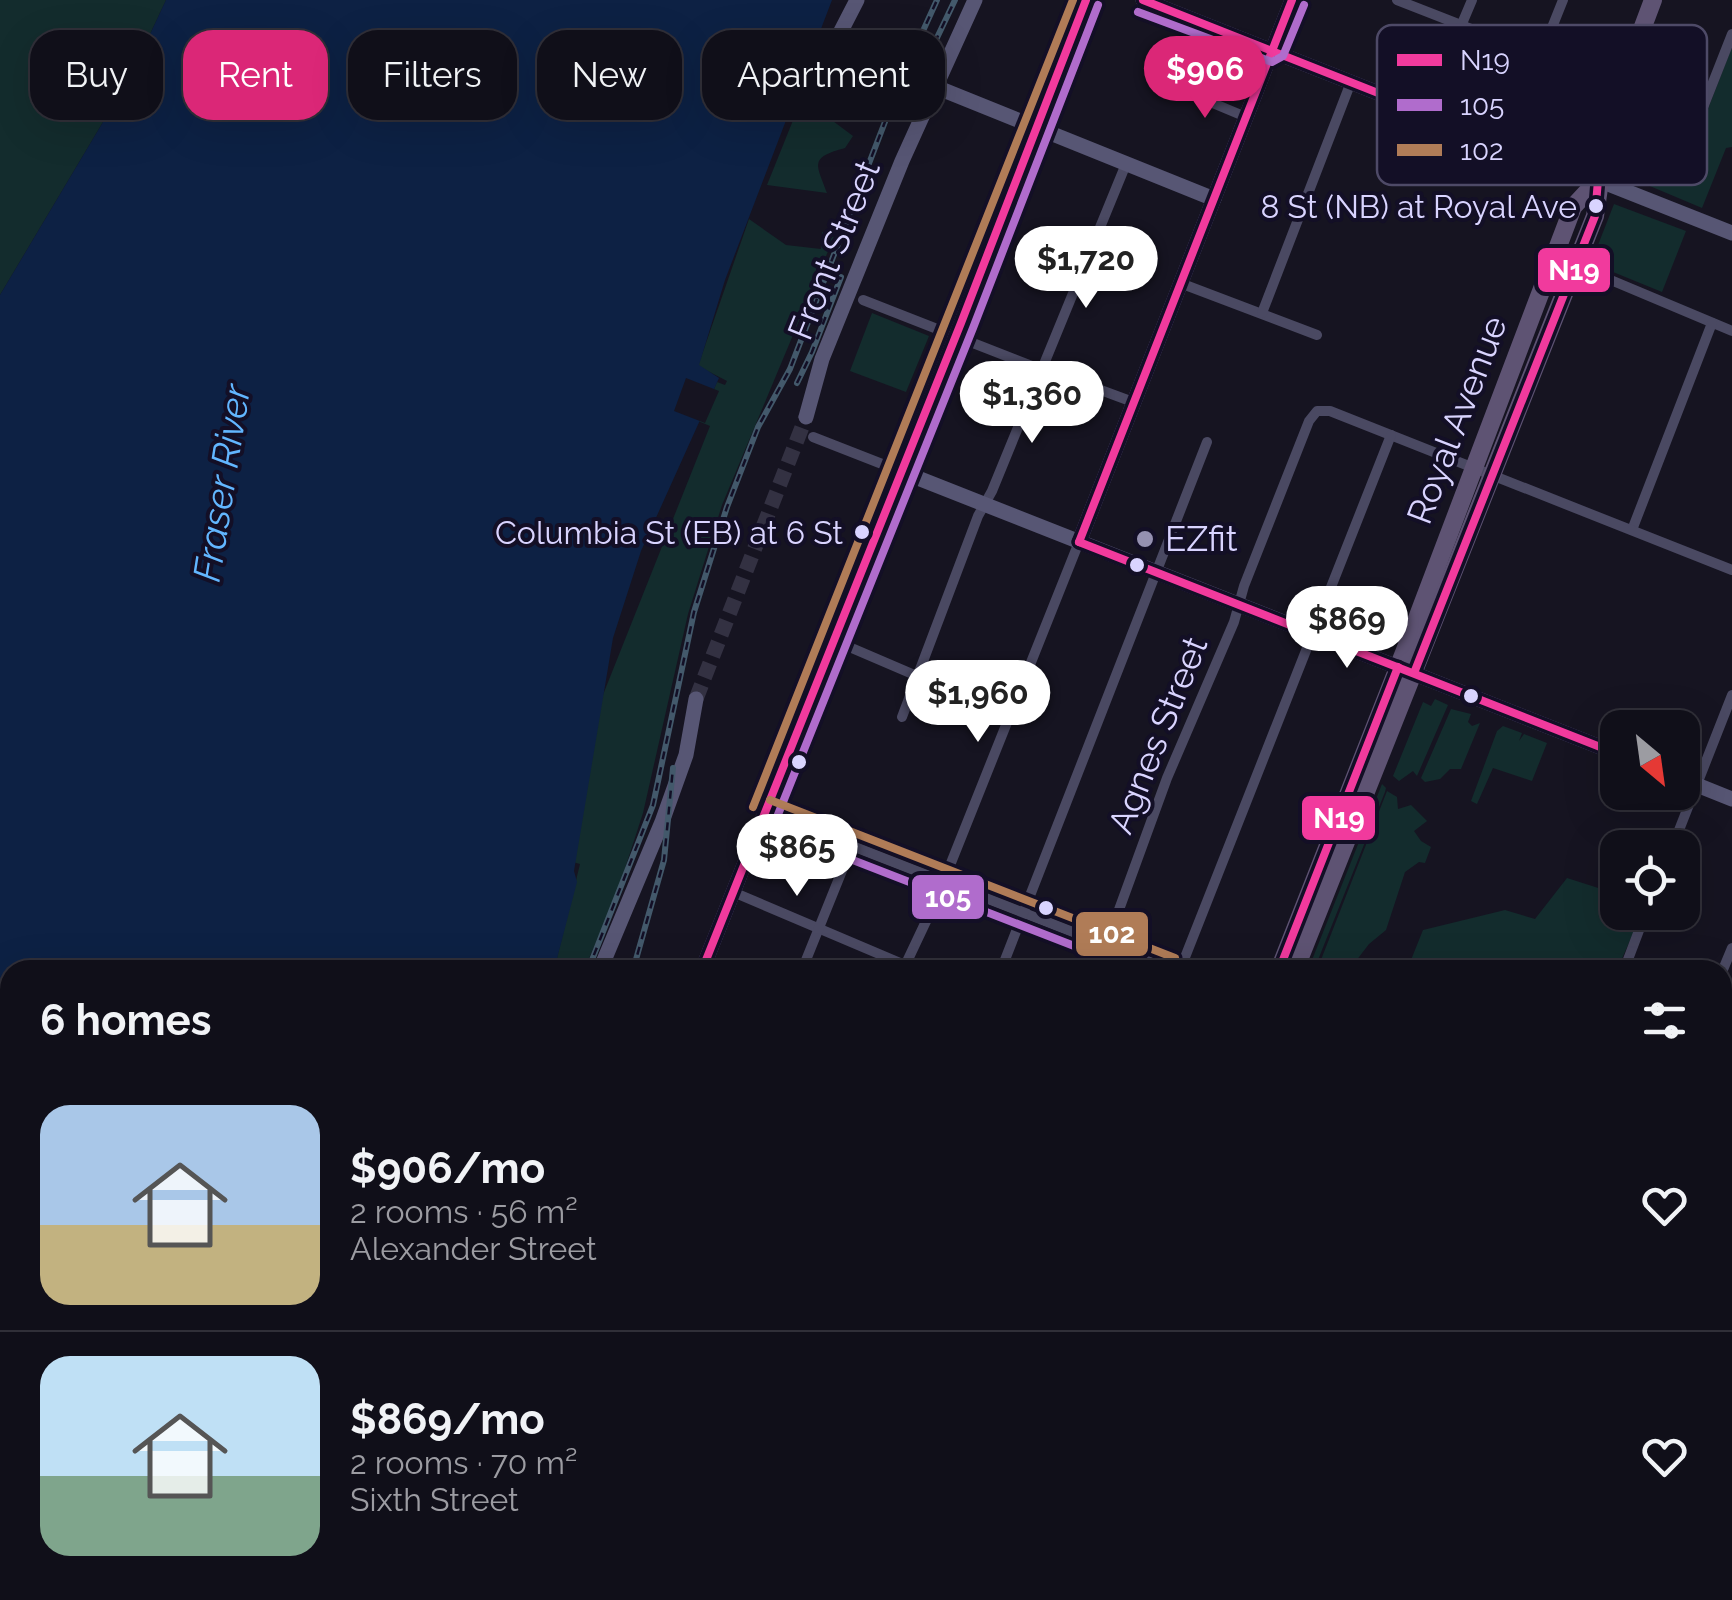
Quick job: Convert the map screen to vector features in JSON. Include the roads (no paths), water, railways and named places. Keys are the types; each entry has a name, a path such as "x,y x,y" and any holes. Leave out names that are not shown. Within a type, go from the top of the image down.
{"main road":[{"name":"Royal Avenue","path":"1643,25 1653,0"},
{"name":"Royal Avenue","path":"1299,960 1482,472 1572,207 1593,185"},
{"name":"Royal Avenue","path":"1482,472 1594,216 1597,185"},
{"name":"Royal Avenue","path":"1283,960 1406,670"}],"street":[{"path":"842,30 857,0"},
{"name":"Front Street","path":"945,66 975,0"},
{"path":"706,960 1086,0"},
{"path":"1143,0 1377,92"},
{"path":"908,960 944,882 1292,0"},
{"path":"1398,0 1462,25 1472,0"},
{"path":"1553,25 1563,0"},
{"path":"1707,99 1732,34"},
{"path":"1262,313 1351,82"},
{"path":"1179,89 1246,117"},
{"path":"945,92 1214,199"},
{"name":"Front Street","path":"806,416 822,359 920,120"},
{"path":"902,718 978,516 1126,164"},
{"path":"1610,185 1732,234"},
{"path":"1574,264 1732,331"},
{"path":"1180,282 1316,335"},
{"path":"863,300 1042,370"},
{"path":"1632,530 1712,323"},
{"path":"1071,379 1132,402"},
{"name":"Agnes Street","path":"1100,960 1167,778 1309,421 1317,411 1330,411 1391,435"},
{"path":"1184,960 1391,435 1732,570"},
{"path":"813,437 1600,747"},
{"path":"1005,960 1207,442"},
{"path":"833,640 916,676"},
{"path":"1700,761 1732,695"},
{"path":"604,960 686,755 696,699"},
{"path":"1700,786 1732,799"},
{"path":"765,812 1143,960"},
{"path":"806,960 852,846"},
{"path":"734,892 886,960"},
{"path":"1628,960 1639,930"}],"water":[{"name":"Fraser River","path":"166,0 832,0 821,30 702,30 702,120 786,120 725,280 699,365 719,378 641,551 613,638 574,871 577,882 557,960 0,960 0,295 104,120 163,120 163,30 152,30"}],"tunnel":[{"path":"696,699 806,417"}],"railway":[{"path":"592,960 653,805 694,612 727,507 758,427 790,369 903,75 937,0"},
{"path":"941,30 955,0"},
{"path":"797,383 841,277"},
{"path":"636,960 664,860 673,768"}],"place":[{"name":"8 St (NB) at Royal Ave","path":"1596,206"},
{"name":"Columbia St (EB) at 6 St","path":"862,532"},
{"name":"EZfit","path":"1145,539"}]}
